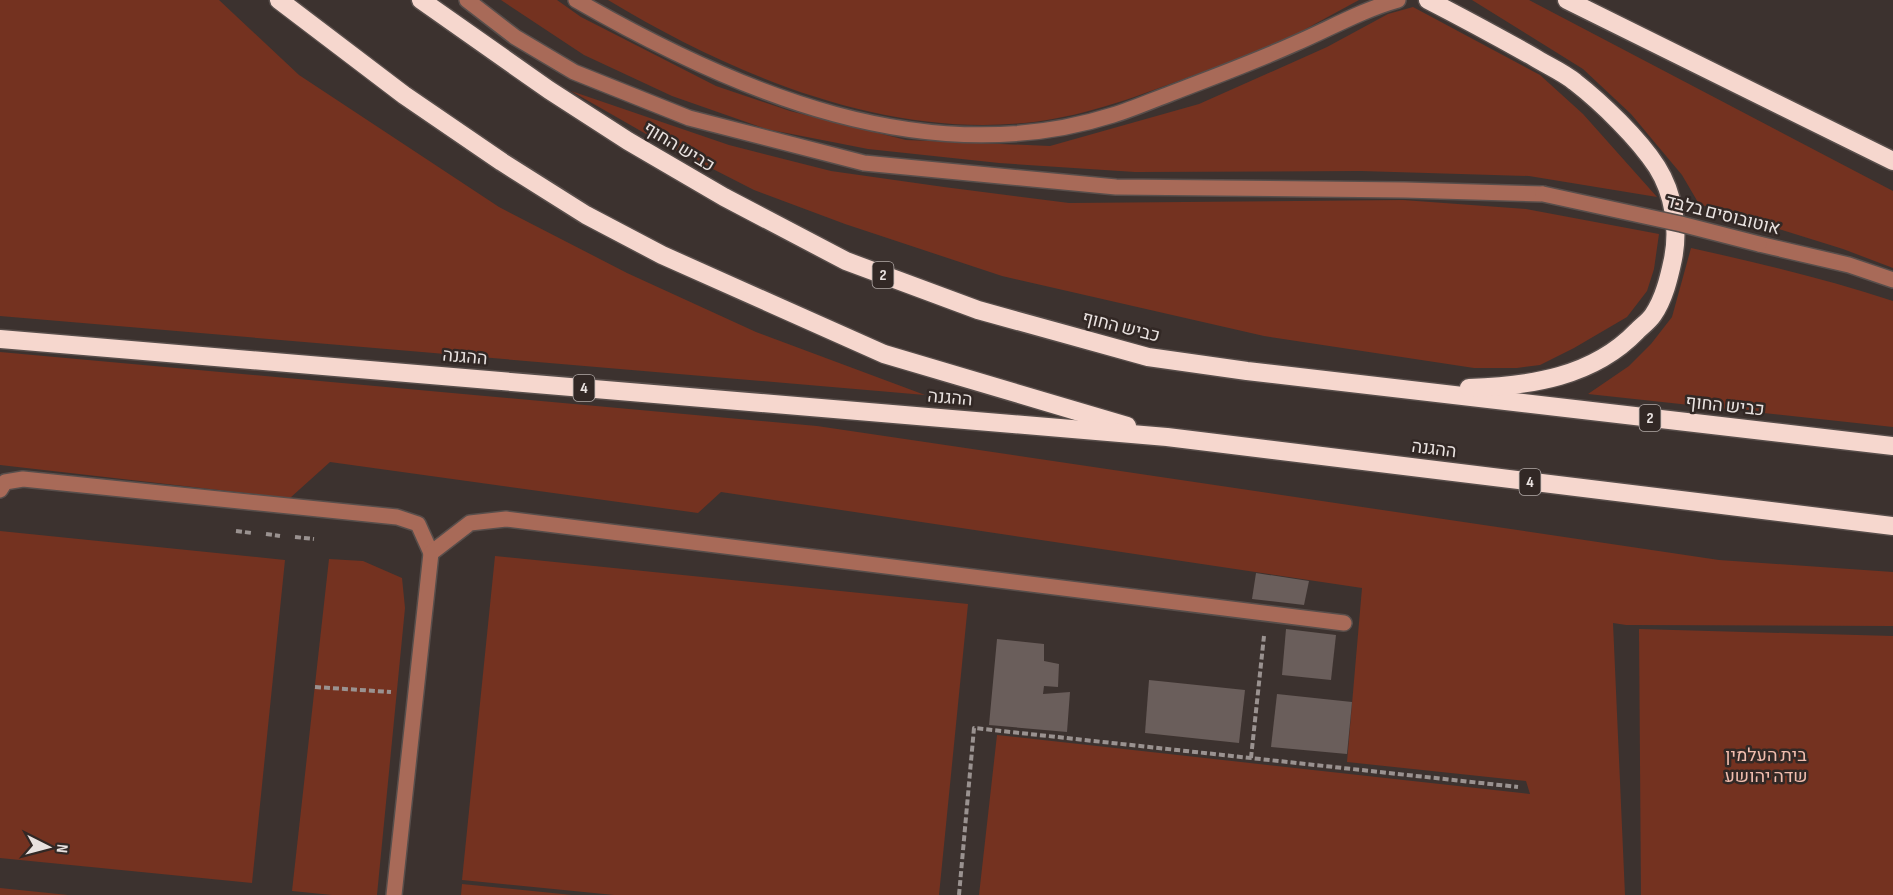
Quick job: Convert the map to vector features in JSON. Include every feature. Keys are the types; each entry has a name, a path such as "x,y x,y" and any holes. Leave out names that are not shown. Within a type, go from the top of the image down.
{"highway":[{"path":"279,0 404,95 502,162 586,215 662,255 884,354 1167,438"},
{"name":"כביש החוף","path":"421,0 549,90 628,141 724,198 846,261 978,310 1149,357 1247,371 1893,446"},
{"path":"1408,390 1527,384 1573,373 1604,359 1629,341 1653,315 1668,281 1675,248 1675,216 1670,194 1657,167 1626,129 1575,81 1474,23 1428,0"},
{"path":"1567,0 1893,161"},
{"name":"ההגנה","path":"0,339 1167,438 1893,526"}],"street":[{"name":"אוטובוסים בלבד","path":"467,0 515,37 574,72 689,118 864,163 1116,187 1542,194 1681,224 1849,265 1893,280"},
{"path":"576,0 726,77 794,101 864,121 920,132 976,135 1017,135 1059,129 1113,115 1223,74 1295,44 1355,15 1398,0"},
{"path":"0,490 5,482 23,479 397,517 418,524 432,553 394,895"},
{"path":"432,553 470,523 506,519 1344,623"}],"path":[{"path":"236,531 252,533"},
{"path":"266,534 280,536"},
{"path":"295,537 314,539"},
{"path":"1251,758 1267,614"},
{"path":"315,687 398,693"},
{"path":"959,895 974,728 1518,787"}],"green space":[{"path":"0,0 219,0 299,75 499,207 627,273 756,332 925,395 0,316"},
{"path":"501,0 557,0 581,17 716,86 790,111 906,140 1050,146 1199,104 1327,47 1388,14 1413,7 1540,75 1583,114 1657,197 1529,176 1361,171 1135,172 999,163 868,149 766,129 672,96 584,55"},
{"path":"608,0 1359,0 1262,51 1123,101 1064,117 1024,123 969,125 915,120 861,109 807,94 755,75 704,52"},
{"path":"1472,0 1529,0 1893,191 1893,268 1843,249 1699,204 1682,175 1631,114 1583,69"},
{"path":"571,91 729,145 831,171 1069,203 1403,200 1526,209 1659,234 1654,269 1647,291 1627,317 1540,365 1517,368 1474,368 1264,336 1002,276 845,224 754,190 660,142"},
{"path":"1691,248 1793,272 1893,301 1893,427 1588,394 1629,366 1651,344 1672,317"},
{"path":"0,352 817,426 1719,560 1893,572 1893,626 1626,625 1613,623 1625,895 979,895 997,735 1530,794 1526,781 1347,762 1362,588 721,492 698,513 330,462 290,498 0,465"},
{"path":"0,531 285,560 252,883 0,858"},
{"path":"495,556 968,604 939,895 614,895 462,880"},
{"path":"329,559 363,561 402,578 405,608 377,895 332,895 292,891"},
{"name":"בית העלמין שדה יהושע","path":"1639,629 1893,636 1893,895 1641,895"},
{"path":"462,884 572,895 461,895"},
{"path":"0,888 68,895 0,895"}],"building":[{"path":"1256,573 1309,581 1304,605 1252,599"},
{"path":"1286,629 1336,635 1331,680 1282,675"},
{"path":"997,639 1044,644 1044,661 1059,664 1058,687 1044,686 1043,694 1070,692 1067,732 989,725"},
{"path":"1149,680 1245,690 1239,743 1145,733"},
{"path":"1277,694 1352,702 1347,754 1271,747"}]}
